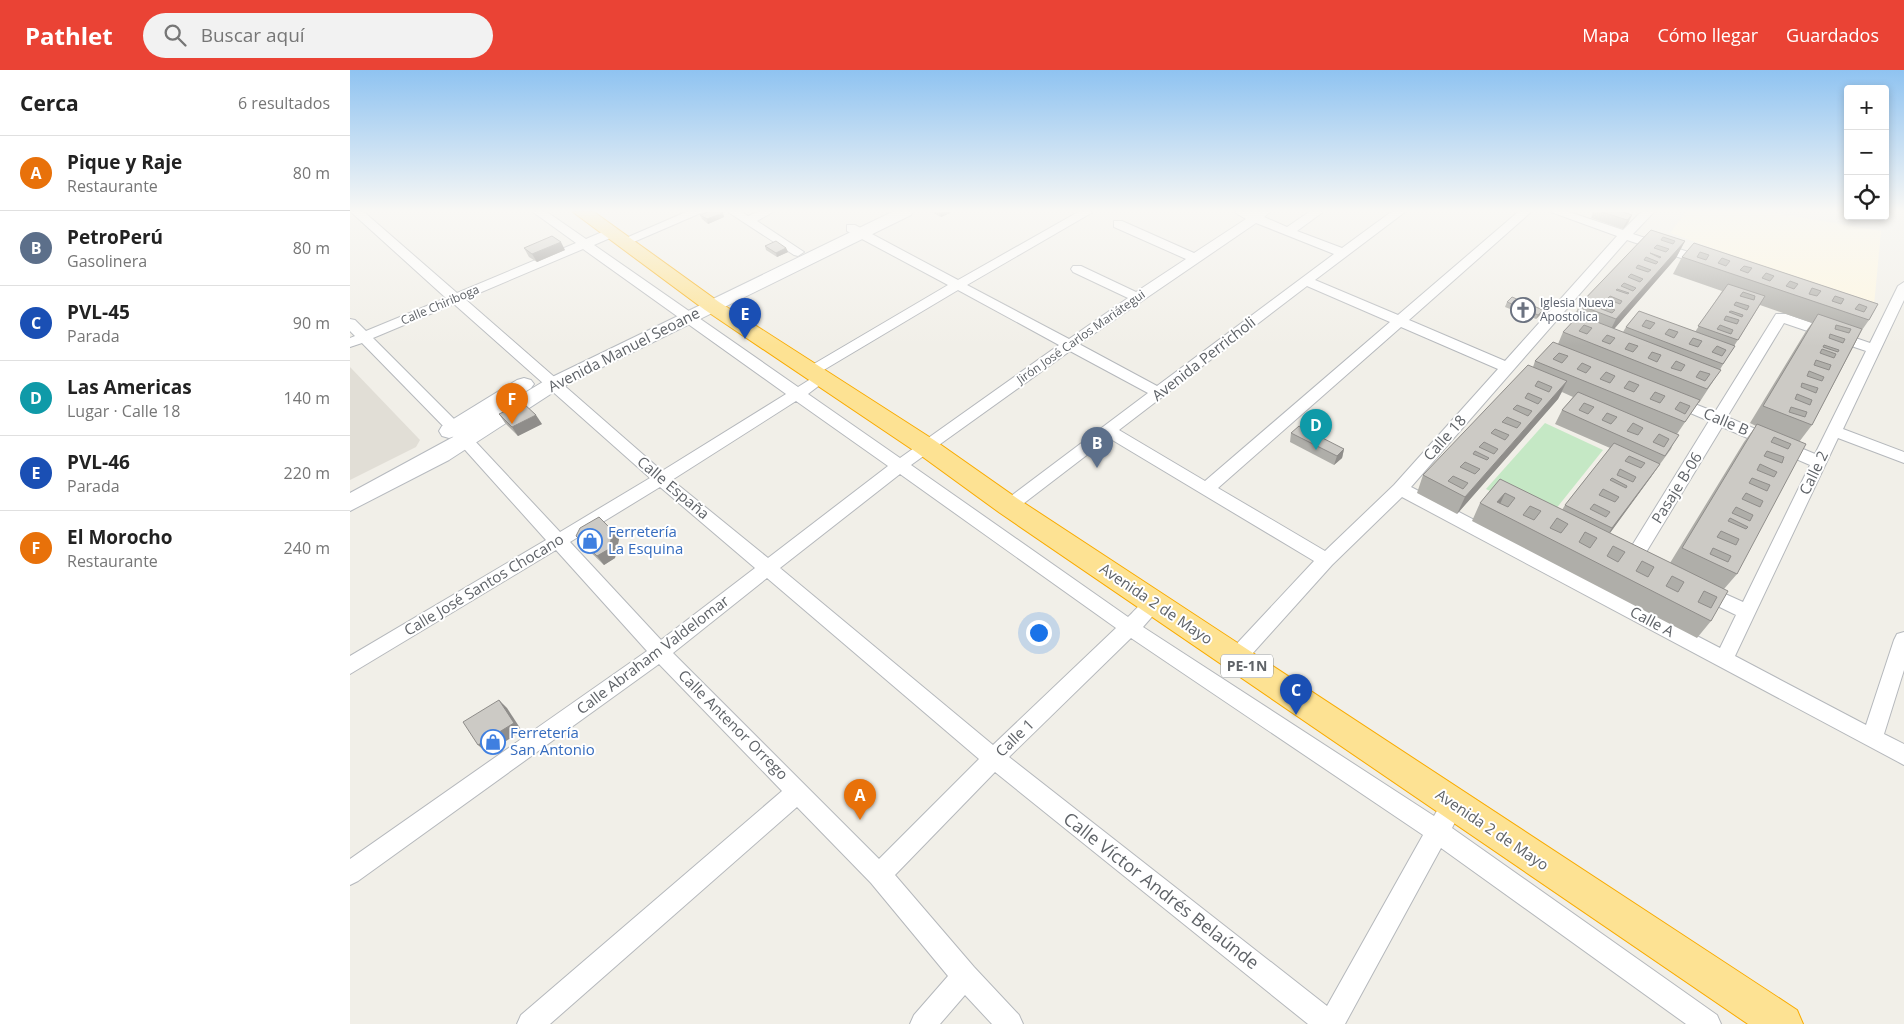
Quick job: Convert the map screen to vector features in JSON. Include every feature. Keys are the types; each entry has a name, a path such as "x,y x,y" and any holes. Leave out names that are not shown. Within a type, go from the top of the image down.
{"highway":[{"name":"Avenida 2 de Mayo","path":"640,257 695,307 810,381 925,446 1009,506 1783,1024"}],"street":[{"name":"Calle España","path":"406,257 661,479 994,758"},
{"name":"Calle Chiriboga","path":"357,340 554,257"},
{"path":"606,257 695,307"},
{"name":"Avenida Manuel Seoane","path":"695,307 790,257"},
{"name":"Avenida Manuel Seoane","path":"350,485 429,444 459,434 547,379 802,257"},
{"path":"904,257 1160,393"},
{"name":"Calle José Santos Chocano","path":"350,666 661,479 958,285 1008,257"},
{"name":"Avenida Perricholi","path":"1009,506 1338,257"},
{"path":"1207,488 1473,257"},
{"name":"Calle 18","path":"1236,658 1326,560 1400,489 1606,257"},
{"path":"1690,257 1721,267"},
{"name":"Jirón José Carlos Mariátegui","path":"925,446 1195,258"},
{"path":"1077,269 1137,298"},
{"path":"1306,280 1508,368"},
{"name":"Calle 2","path":"1724,660 1874,349 1880,320 1904,286"},
{"name":"Pasaje B-06","path":"1660,570 1634,557 1781,317 1874,349"},
{"name":"Calle Antenor Orrego","path":"350,323 357,340 459,434 660,652 799,791 879,875 965,976 1010,1024"},
{"path":"810,381 899,466 1130,628 1438,832 1708,1024"},
{"name":"Calle B","path":"1657,394 1819,462"},
{"path":"1109,431 1326,560"},
{"path":"1834,431 1904,458"},
{"name":"Avenida Manuel Seoane","path":"350,503 441,455 459,434"},
{"name":"Calle Abraham Valdelomar","path":"350,874 660,652 925,446"},
{"name":"Calle A","path":"1400,489 1904,755"},
{"path":"1686,583 1747,612"},
{"name":"Calle 1","path":"879,875 994,758 1155,604"},
{"path":"1872,738 1898,679 1904,640"},
{"name":"Calle Víctor Andrés Belaúnde","path":"994,758 1330,1024"},
{"path":"530,1024 799,791"},
{"path":"1330,1024 1453,804"},
{"path":"922,1024 965,976"}],"shaded area":[{"path":"1736,257 1879,257 1874,306"},
{"path":"350,367 420,440 416,447 350,480"}],"green space":[{"path":"1545,423 1603,450 1547,520 1486,489"}],"building":[{"path":"1626,257 1671,257 1616,319 1579,305","holes":["1646,257 1658,262 1656,264 1644,260","1638,265 1651,270 1648,272 1636,268","1631,274 1643,279 1640,282 1628,277","1624,283 1636,288 1633,291 1621,286","1617,289 1629,293 1628,294","1610,296 1622,301 1620,304 1607,299","1602,305 1615,310 1612,313 1599,308"]},
{"path":"1682,257 1697,257 1706,260 1708,257 1735,257 1878,304 1869,320","holes":["1722,258 1730,261 1726,266 1718,263","1744,266 1752,268 1748,273 1740,270","1766,273 1774,276 1770,281 1762,278","1790,281 1798,284 1794,289 1786,286","1812,288 1821,291 1817,296 1809,294","1835,296 1844,299 1841,304 1832,301","1859,304 1867,307 1864,312 1855,309"]},
{"path":"1728,284 1765,296 1738,340 1698,326","holes":["1743,292 1755,296 1754,300 1740,296","1736,302 1749,306 1747,310 1734,305","1731,311 1743,315 1742,317 1729,312","1726,316 1739,320 1737,324 1724,320","1720,325 1733,330 1731,334 1717,329"]},
{"path":"1512,297 1543,310 1538,315 1507,302"},
{"path":"1639,311 1735,346 1723,364 1626,327","holes":["1646,320 1655,323 1650,329 1642,326","1669,329 1678,332 1674,338 1665,334","1693,338 1702,341 1698,347 1689,344","1717,346 1726,350 1722,356 1712,352"]},
{"path":"1818,314 1862,329 1812,425 1763,406","holes":["1836,325 1851,329 1849,333 1835,329","1830,334 1845,339 1843,343 1829,338","1824,345 1839,350 1838,352 1823,347","1822,349 1836,354 1834,358 1820,353","1816,360 1831,365 1829,370 1814,365","1809,371 1824,377 1822,381 1807,376","1802,383 1818,388 1816,393 1801,387","1797,394 1812,400 1810,405 1795,399","1791,407 1807,412 1805,417 1789,412"]},
{"path":"1579,315 1721,370 1707,389 1563,332","holes":["1584,325 1592,328 1587,334 1579,331","1607,335 1615,338 1610,344 1602,341","1629,343 1638,346 1633,352 1625,349","1652,352 1661,355 1657,362 1648,358","1676,361 1685,365 1681,371 1671,368","1700,371 1710,374 1705,381 1696,377"]},
{"path":"1553,342 1700,400 1685,422 1535,361","holes":["1559,353 1568,356 1562,363 1553,359","1582,363 1591,367 1586,373 1577,369","1606,372 1615,376 1610,383 1600,379","1629,381 1639,385 1634,392 1624,388","1655,392 1665,396 1660,403 1650,399","1680,402 1690,406 1685,414 1675,409"]},
{"path":"1528,365 1567,381 1465,497 1423,475","holes":["1538,381 1552,387 1549,392 1535,386","1528,393 1542,399 1538,404 1525,398","1517,405 1532,411 1528,416 1513,409","1507,417 1521,423 1517,428 1502,422","1495,429 1509,435 1505,440 1491,433","1484,442 1498,449 1494,454 1479,447","1475,451 1489,458 1487,460 1473,454","1465,462 1480,469 1475,474 1460,467","1453,476 1468,483 1463,489 1448,481"]},
{"path":"1578,392 1679,435 1665,456 1562,410","holes":["1584,403 1594,407 1588,414 1579,410","1607,413 1617,417 1611,424 1602,420","1633,423 1643,428 1638,435 1627,431","1659,434 1669,439 1664,447 1653,442"]},
{"path":"523,403 536,415 512,427 499,414"},
{"path":"1757,424 1806,444 1737,574 1682,548","holes":["1774,437 1791,444 1788,449 1771,442","1767,451 1784,457 1782,463 1764,456","1760,464 1777,472 1774,477 1757,470","1752,478 1770,485 1767,491 1749,483","1746,493 1763,501 1760,507 1742,499","1736,507 1753,515 1750,521 1732,513","1730,518 1748,527 1746,529 1728,521","1721,531 1739,539 1736,545 1717,537","1713,548 1731,556 1728,562 1710,554"]},
{"path":"1299,426 1344,449 1337,456 1291,433"},
{"path":"1614,443 1660,464 1612,528 1565,505","holes":["1629,456 1645,463 1641,468 1625,461","1620,469 1636,477 1633,482 1617,475","1612,478 1627,486 1626,488 1610,480","1603,489 1619,497 1615,502 1599,495","1594,504 1610,512 1606,517 1590,509"]},
{"path":"1500,479 1728,591 1711,621 1480,503","holes":["1505,493 1515,498 1508,507 1497,502","1530,506 1541,511 1534,520 1523,515","1557,518 1568,524 1561,533 1550,528","1585,532 1597,538 1590,548 1579,542","1613,546 1625,552 1618,562 1607,556","1642,561 1654,567 1648,577 1636,571","1672,576 1684,582 1678,592 1666,586","1704,591 1717,597 1711,608 1698,602"]},
{"path":"599,517 613,531 609,549 597,556 576,536 580,528"},
{"path":"499,700 514,723 478,745 463,722"}],"place":[{"name":"Iglesia Nueva Apostolica","path":"1523,310"},
{"name":"PVL-46","path":"745,339"},
{"name":"El Morocho","path":"512,424"},
{"name":"Las Americas","path":"1316,450"},
{"name":"PetroPerú","path":"1097,468"},
{"name":"Ferretería La Esquina","path":"590,541"},
{"name":"PVL-45","path":"1296,715"},
{"name":"Ferretería San Antonio","path":"493,742"},
{"name":"Pique y Raje","path":"860,820"}]}
